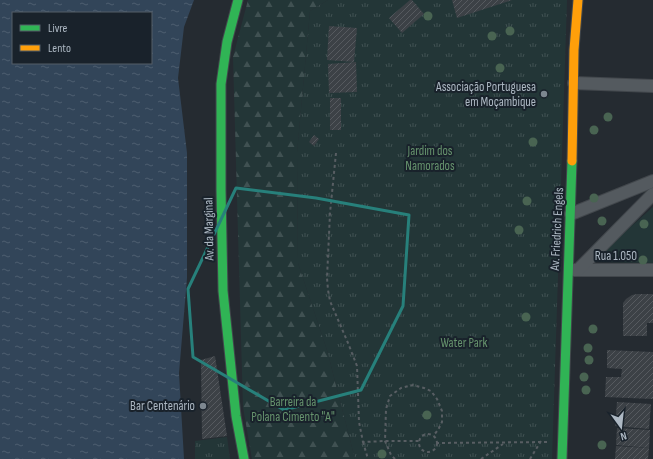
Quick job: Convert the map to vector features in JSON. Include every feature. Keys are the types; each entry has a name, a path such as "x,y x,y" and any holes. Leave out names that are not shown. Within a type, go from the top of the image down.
{"street":[{"name":"Av. da Marginal","path":"238,0 227,42 221,84 221,190 223,291 236,416 244,459"},
{"name":"Av. Friedrich Engels","path":"562,459 566,358 573,270 571,214 574,50 578,0"},
{"path":"574,83 653,86"},
{"path":"571,214 653,181"},
{"path":"573,270 653,194"},
{"name":"Rua 1.050","path":"573,270 653,270"}],"path":[{"path":"336,153 330,213 327,278 328,290 330,301 357,366 359,422 368,459"},
{"path":"395,459 391,455 385,441 386,409 390,396 401,388 412,385 424,388 431,391 437,399 442,411 442,422 433,436"},
{"path":"363,442 419,441 425,435 430,435 436,440 436,444 434,449 427,451 422,449 419,441"},
{"path":"436,444 540,441 563,444"},
{"path":"530,459 540,441"},
{"path":"481,459 504,443"}],"highlighted area":[{"path":"236,188 316,198 409,215 403,306 361,390 284,410 193,357 188,289"}],"green space":[{"name":"Barreira da Polana Cimento \"A\"","path":"248,0 328,0 310,11 297,153 298,263 327,350 355,459 252,459 243,407 233,57"},
{"name":"Jardim dos Namorados","path":"328,0 567,0 552,459 355,459 327,350 298,263 297,153 310,11"},
{"path":"653,207 653,263 599,261 599,255"},
{"path":"227,437 230,459 195,459 195,441"}],"water":[{"path":"0,0 194,0 184,27 178,78 187,153 187,278 179,373 184,459 0,459"}],"building":[{"path":"410,0 412,0 424,14 402,33 389,18"},
{"path":"452,0 512,0 457,18"},
{"path":"329,26 357,28 354,62 327,60"},
{"path":"356,62 357,92 329,93 328,64"},
{"path":"330,98 341,98 341,130 330,130"},
{"path":"314,135 319,139 314,146 309,142"},
{"path":"653,294 653,323 647,323 647,336 623,336 623,303 632,295"},
{"path":"607,350 653,352 653,399 605,397 606,377 621,377 622,369 607,368"},
{"path":"215,356 227,436 202,439 201,360"},
{"path":"617,402 651,404 649,429 615,426"},
{"path":"617,428 650,430 649,448 616,445"},
{"path":"616,446 649,448 648,459 615,459"}],"traffic: fast":[{"path":"238,0 227,42 221,84 221,190 223,291 236,416 244,459"},
{"path":"562,459 572,161"}],"traffic: slow":[{"path":"572,161 574,50 578,0"}],"place":[{"name":"Associação Portuguesa em Moçambique","path":"544,94"},
{"name":"Bar Centenário","path":"203,406"}],"park label":[{"name":"Water Park","path":"464,343"}]}
